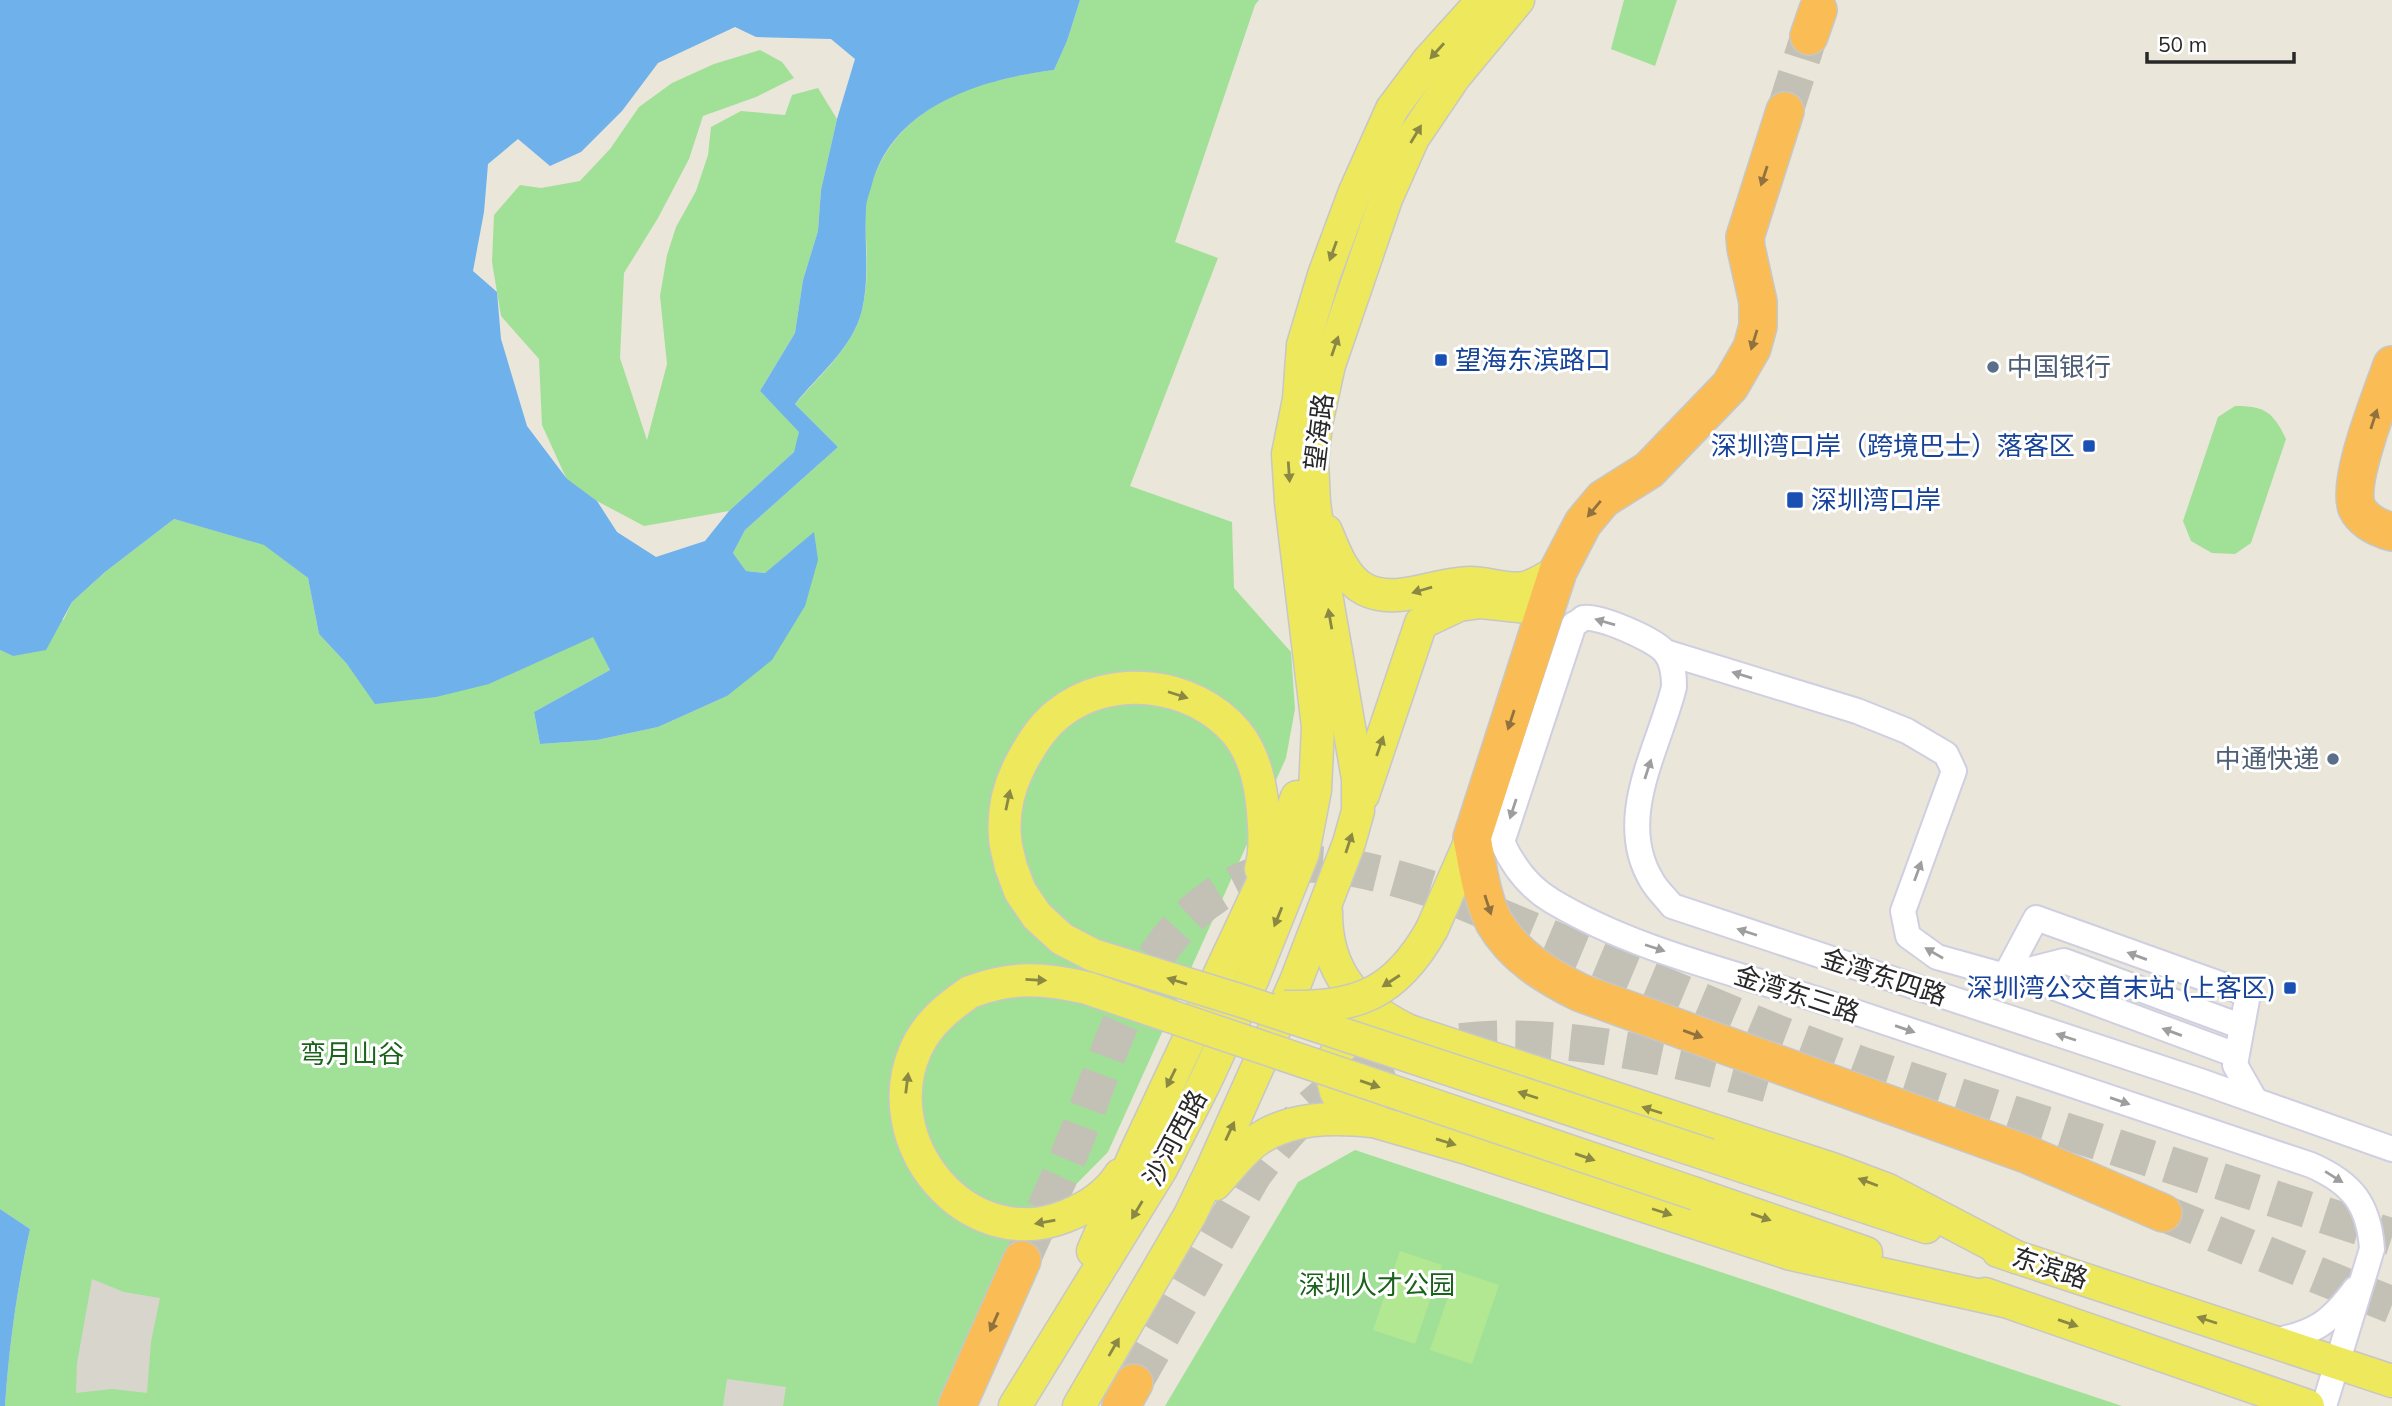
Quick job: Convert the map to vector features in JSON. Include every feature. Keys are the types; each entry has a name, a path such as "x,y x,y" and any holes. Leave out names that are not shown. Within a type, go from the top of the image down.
{"highway":[{"path":"1782,1088 2163,1213 2026,1154 1629,1011 1550,978 1522,957 1494,921 1480,880 1472,838 1558,571 1583,523 1603,499 1649,470 1730,386 1743,367 1758,326 1758,302 1745,237 1786,111"},
{"path":"2392,365 2357,473 2354,494 2363,517 2392,532"},
{"path":"957,1406 1022,1260"}],"main road":[{"name":"望海路","path":"1303,853 1315,790 1318,727 1287,454 1299,399 1303,345 1324,275 1354,194 1392,109 1429,61 1483,0"},
{"name":"望海路","path":"1326,907 1358,811 1358,779 1327,600 1314,502 1312,461 1316,424 1328,365 1386,199 1413,138 1454,76 1518,0"},
{"path":"1314,502 1334,551 1350,578 1363,588 1378,594 1401,596 1432,587 1472,583 1504,589 1524,588 1541,582 1558,571"},
{"path":"1358,811 1421,623 1460,605 1481,602 1502,604 1540,625"},
{"path":"1252,905 1265,842 1262,804 1256,771 1237,733 1218,715 1196,701 1170,691 1138,688 1108,691 1082,699 1059,714 1041,731 1024,756 1012,783 1005,811 1004,837 1020,891 1037,916 1062,939 1093,956 1242,1000 1280,1007 1315,1007 1349,1002 1401,975 1418,955 1433,929 1472,838"},
{"path":"1040,1363 1290,821 1318,727"},
{"name":"沙河西路","path":"1015,1406 1161,1169 1253,978 1303,853"},
{"path":"1326,907 1326,932 1330,952 1347,986 1375,1012 1409,1031"},
{"name":"沙河西路","path":"1079,1406 1190,1215 1259,1067 1326,907"},
{"name":"东滨路","path":"1135,1154 1116,1182 1100,1198 1080,1211 1054,1221 1027,1225 1000,1221 971,1209 947,1192 917,1154 909,1130 905,1104 907,1076 915,1049 928,1028 946,1008 970,992 995,983 1024,979 1057,981 1087,988 1696,1194 2308,1406"},
{"name":"东滨路","path":"1242,1000 2392,1381"},
{"path":"1380,1122 1343,1102 1334,1084 1332,1061 1352,1035 1378,1026 1409,1031 1832,1169 1888,1190 2017,1257"},
{"path":"1190,1215 1255,1142 1275,1130 1303,1122 1340,1118 1380,1122 1791,1254 2004,1301"}],"street":[{"name":"金湾东三路","path":"2236,1055 2034,980 2005,976 1937,957 1908,936 1903,911 1954,771 1946,754 1908,731 1857,710 1665,652 1647,638 1619,626 1583,618 1574,624 1502,842 1510,861 1523,877 1549,899 1638,943 1895,1026 2334,1175 2350,1189 2362,1205 2371,1228 2372,1249 2367,1267"},
{"name":"金湾东四路","path":"1665,652 1674,675 1674,687 1639,798 1637,826 1641,853 1651,880 1672,906 2255,1100 2392,1149"},
{"path":"2005,976 2036,918 2248,994 2235,1065 2255,1100"},
{"path":"2005,976 2064,961 2241,1026"},
{"path":"2272,1341 2298,1337 2320,1326 2343,1306 2367,1267"},
{"path":"2324,1406 2367,1267"}],"green space":[{"name":"弯月山谷","path":"1080,0 1259,0 1255,5 1175,242 1218,258 1130,486 1232,522 1234,588 1291,652 1295,709 1286,758 1108,1152 1014,1247 939,1406 5,1406 14,1317 30,1229 0,1209 0,650 13,656 64,619 72,602 105,572 174,519 265,545 308,578 319,634 347,664 489,684 593,636 610,670 534,712 540,744 597,740 658,727 727,696 814,533 765,573 746,571 733,553 745,530 838,447 795,404 834,360 858,323 866,283 865,208 876,171 892,145 912,123 935,106 962,92 991,82 1054,70"},
{"path":"1624,0 1677,0 1655,66 1611,49"},
{"path":"760,50 782,62 794,78 756,97 703,116 689,159 658,218 624,273 620,358 647,440 667,364 660,296 667,255 676,227 696,191 708,155 711,127 741,111 785,115 792,95 818,88 837,119 821,190 818,231 803,280 795,333 760,391 800,432 794,452 729,511 644,526 597,501 567,480 542,425 539,359 501,316 492,262 494,215 520,185 541,188 580,181 610,149 639,107 672,83 714,64"},
{"path":"2235,406 2254,407 2267,412 2277,422 2286,439 2251,543 2235,554 2212,553 2191,541 2183,521 2218,417"},
{"name":"深圳人才公园","path":"1355,1150 2122,1406 1165,1406 1298,1182"},
{"path":"1400,1251 1442,1265 1415,1344 1373,1330"},
{"path":"1457,1271 1499,1285 1472,1364 1430,1350"}],"shaded area":[{"path":"92,1279 124,1292 160,1298 151,1342 147,1393 112,1389 76,1393 77,1363"},
{"path":"727,1379 786,1387 783,1406 723,1406"}],"water":[{"path":"0,0 1080,0 1054,70 998,81 944,101 920,116 900,134 883,157 866,206 866,285 862,310 843,349 795,404 838,447 745,530 733,553 746,571 765,573 814,532 818,560 805,606 772,660 727,696 658,727 597,740 540,744 534,712 610,670 593,637 489,684 436,697 375,704 347,664 319,634 308,578 264,545 174,519 105,572 72,602 46,650 13,656 0,650","holes":["735,27 756,37 831,39 855,59 837,119 821,190 818,231 803,280 795,333 760,391 799,432 794,452 729,511 705,541 656,557 617,532 597,501 567,479 527,426 501,339 497,292 473,271 484,212 488,164 518,139 550,166 581,152 622,111 658,63"]},
{"path":"0,1209 30,1229 14,1317 5,1406 0,1406"}],"tunnel":[{"path":"1785,111 1809,36"},
{"path":"1022,1260 1074,1143 1118,1029 1135,992 1156,957 1180,925 1210,899 1268,870 1313,864 1356,869 1438,891 1777,1033 1862,1065 2392,1237"},
{"path":"1134,1383 1253,1175 1277,1144 1317,1102 1365,1069 1412,1051 1462,1041 1516,1039 1572,1042 1628,1051 1782,1088"},
{"path":"2163,1213 2392,1305"}],"place":[{"name":"望海东滨路口","path":"1441,360"},
{"name":"中国银行","path":"1993,367"},
{"name":"深圳湾口岸（跨境巴士）落客区","path":"2089,446"},
{"name":"深圳湾口岸","path":"1795,500"},
{"name":"中通快递","path":"2333,759"},
{"name":"深圳湾公交首末站 (上客区)","path":"2290,988"}]}
